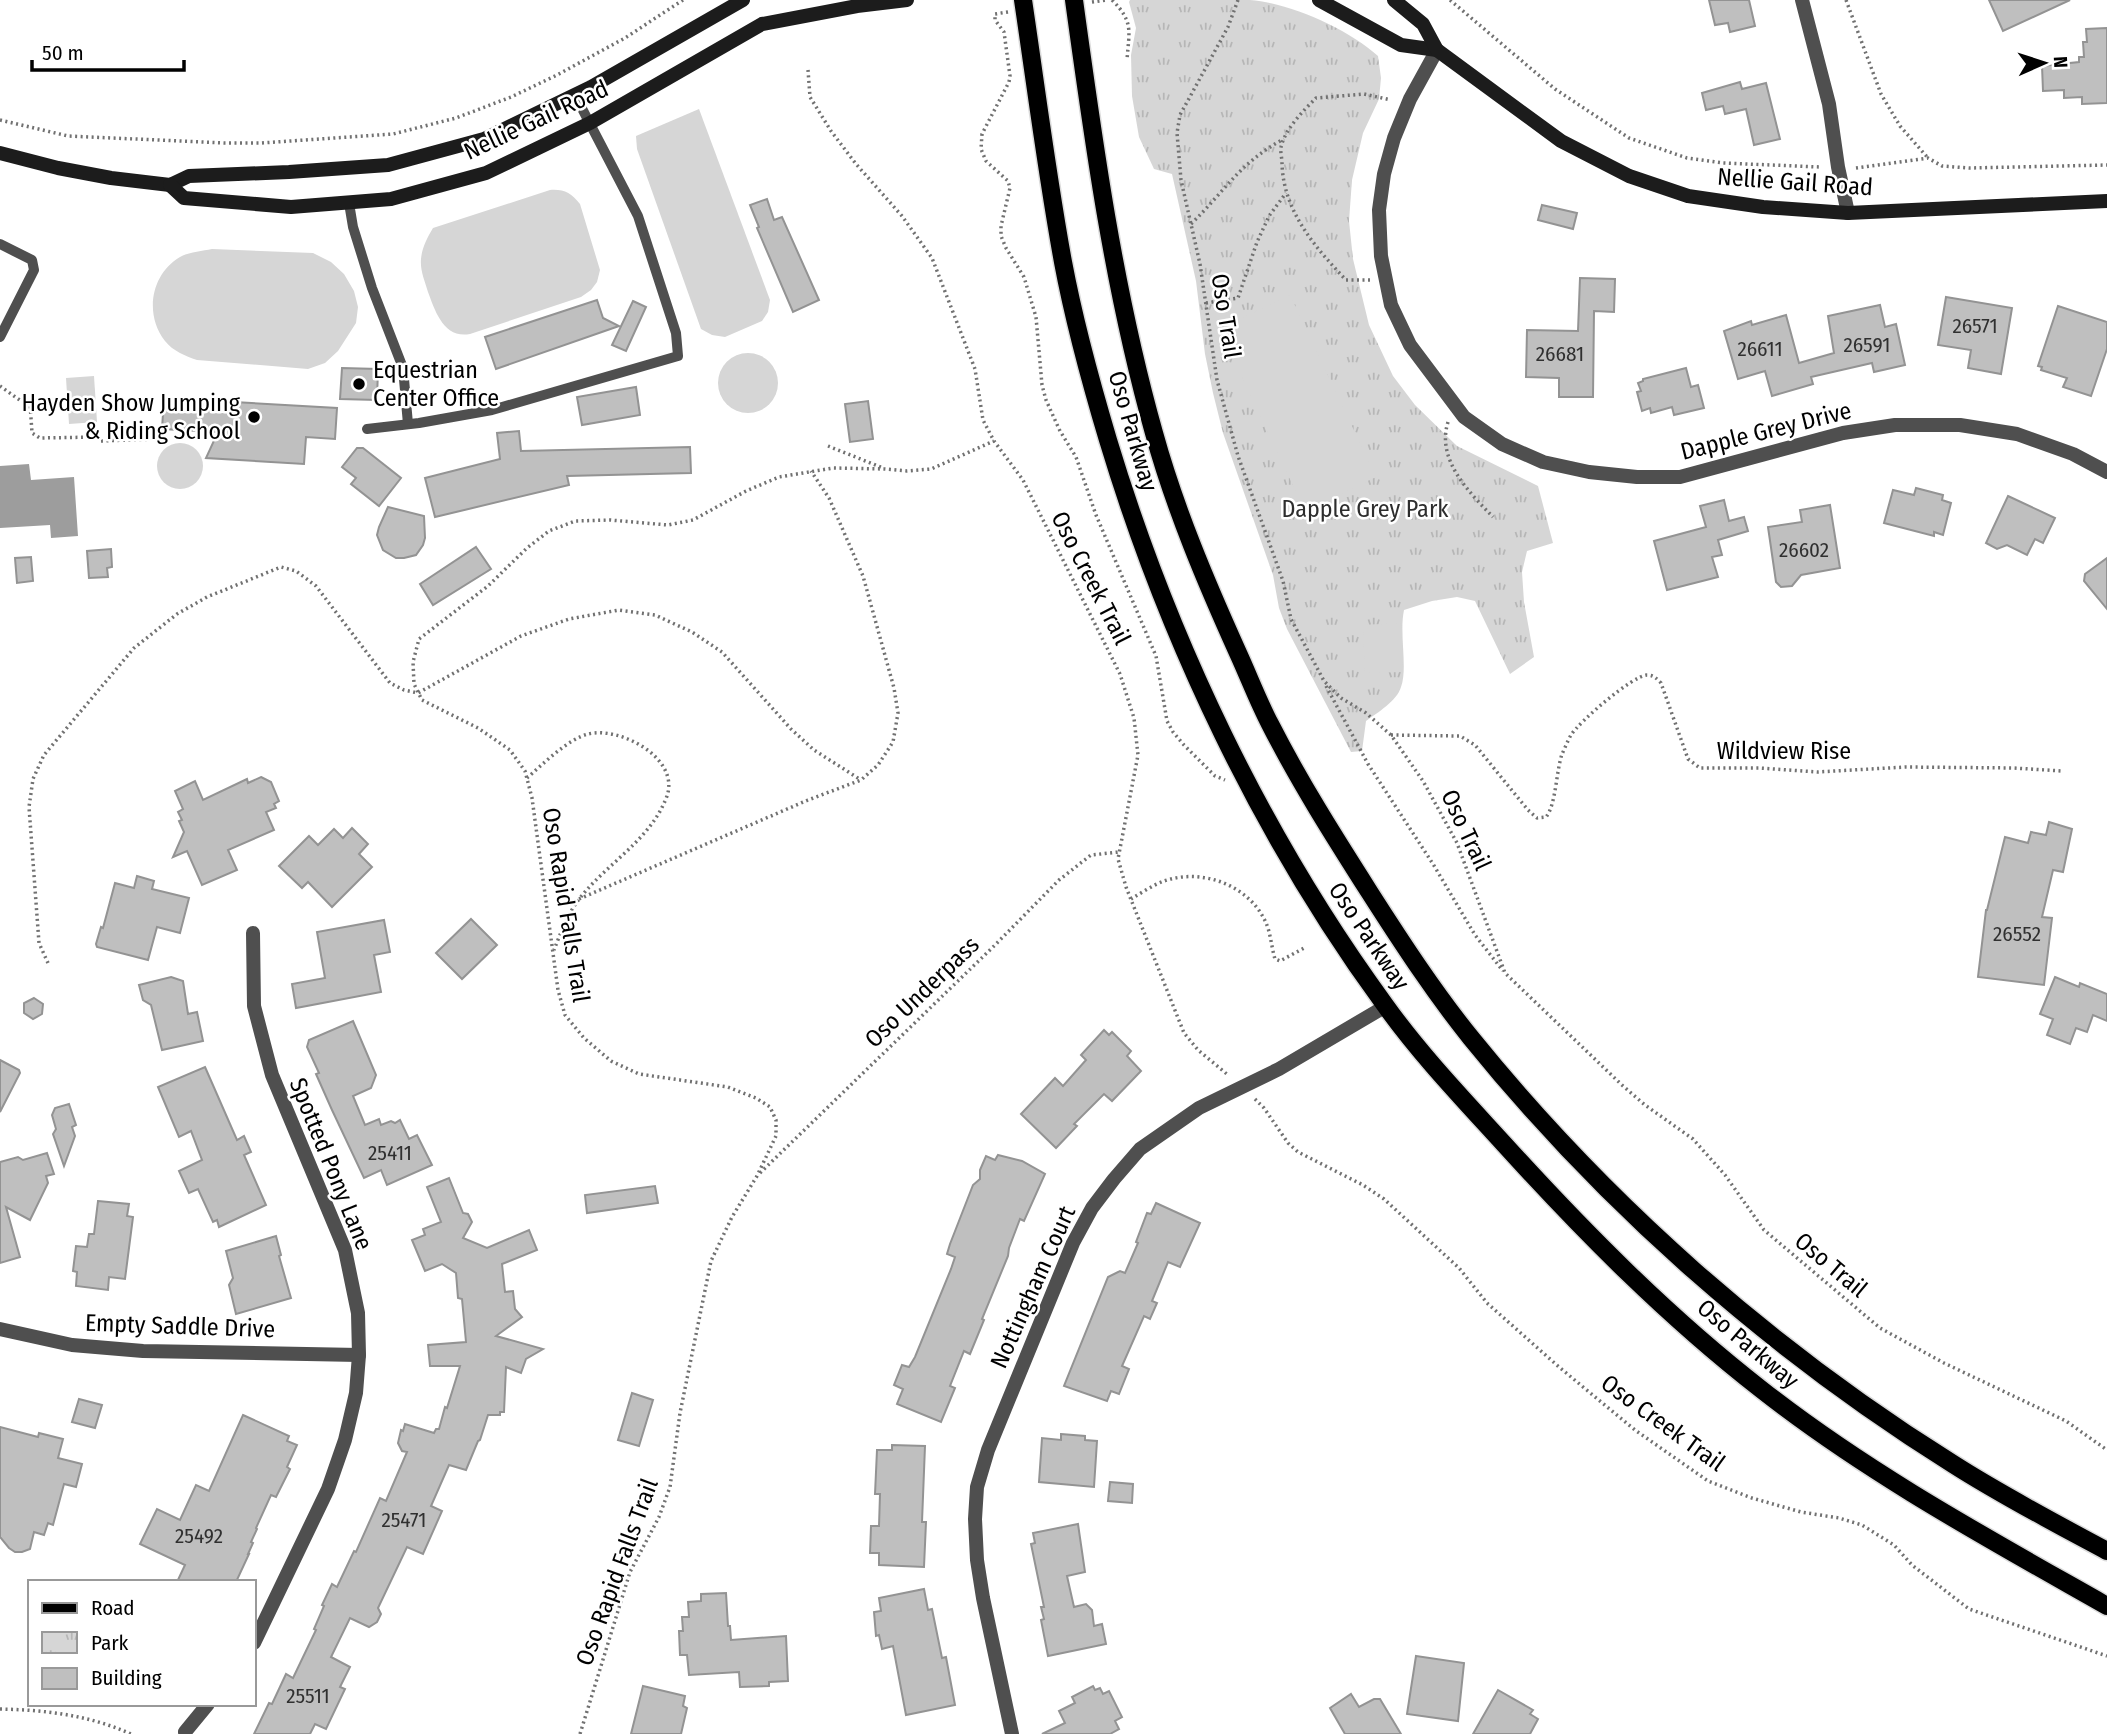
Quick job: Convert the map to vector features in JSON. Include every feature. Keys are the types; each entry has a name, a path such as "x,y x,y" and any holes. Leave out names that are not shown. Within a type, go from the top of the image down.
{"main road":[{"name":"Oso Parkway","path":"1075,2 1100,183 1127,327 1155,437 1188,536 1269,722 1322,819 1412,960 1468,1035 1585,1167 1690,1266 1746,1314 1816,1369 1932,1451 2019,1504 2107,1551"},
{"name":"Oso Parkway","path":"1024,5 1064,269 1107,438 1133,517 1163,598 1204,693 1252,792 1299,874 1386,1006 1483,1121 1552,1197 1688,1328 1761,1389 1841,1448 1924,1501 2107,1606"}],"street":[{"name":"Nellie Gail Road","path":"0,153 111,178 170,185 189,176 289,173 388,165 484,139 575,95 743,0"},
{"name":"Nellie Gail Road","path":"170,185 184,198 291,207 391,199 486,173 590,122 762,24 857,6 907,0"},
{"name":"Nellie Gail Road","path":"1319,0 1401,44 1437,50"},
{"name":"Nellie Gail Road","path":"1394,0 1423,24 1437,50 1561,141 1629,176 1688,196 1763,207 1848,213 2107,201"},
{"path":"1802,0 1829,104 1848,213"},
{"name":"Dapple Grey Drive","path":"1437,50 1407,105 1384,174 1379,210 1381,256 1391,304 1410,345 1464,416 1502,444 1543,463 1588,472 1680,478 1843,433 1895,425 1960,425 2017,435 2073,454 2107,472"},
{"name":"Spotted Pony Lane","path":"253,933 254,1006 272,1075 345,1250 358,1313 359,1355 356,1393 345,1440 328,1489 256,1639"},
{"name":"Nottingham Court","path":"1012,1734 977,1560 977,1487 988,1450 1073,1243 1092,1208 1140,1149 1199,1108 1279,1069 1386,1006"},
{"name":"Empty Saddle Drive","path":"0,1329 72,1345 143,1351 359,1355"},
{"path":"185,1732 206,1706"}],"lane":[{"path":"367,429 492,410 678,356 676,334 638,216 575,95"},
{"path":"349,203 353,227 372,288 403,368 408,424"},
{"path":"0,244 32,260 34,270 0,337"}],"path":[{"path":"0,120 68,136 224,143 261,144 393,134 456,118 511,97 625,38 683,0"},
{"path":"1075,2 1106,0"},
{"path":"1112,0 1127,17 1127,60"},
{"name":"Oso Trail","path":"1238,0 1228,27 1180,115 1177,133 1181,180 1206,303 1217,380 1238,456 1283,581 1291,619 1324,681 1341,698 1366,713 1391,735 1423,781 1457,844 1505,973 1623,1086 1693,1139 1725,1175 1764,1230 1880,1328 1944,1363 2066,1421 2107,1450"},
{"path":"1450,0 1555,89 1629,138 1687,158 1723,163 1808,166"},
{"path":"1846,0 1881,94 1900,126 1928,158 1942,166 1969,168 2107,165"},
{"path":"1024,5 995,14 995,20 1004,32 1010,76 982,134 981,149 986,161 1008,181 1010,188 1001,236 1024,277 1036,317 1042,385 1046,400 1076,457 1097,515 1156,656 1167,721 1184,745 1215,776 1252,792"},
{"name":"Oso Creek Trail","path":"808,70 810,96 831,131 902,216 932,258 975,369 983,420 994,442 1023,480 1121,674 1134,718 1138,755 1118,859 1130,899 1184,1033 1198,1050 1219,1066"},
{"path":"1386,280 1346,280 1323,256 1298,221 1286,193 1282,171 1282,146 1297,117 1316,98 1364,94 1407,105"},
{"path":"1191,224 1245,165 1263,150 1286,138"},
{"path":"1859,168 1928,158"},
{"path":"1206,303 1238,298 1257,242 1269,216 1286,193"},
{"path":"0,386 21,401 30,403 32,433 40,438 97,437 100,441 159,439"},
{"path":"1454,404 1444,436 1449,461 1460,481 1493,517"},
{"path":"860,780 814,750 791,729 722,652 692,632 655,615 620,610 569,619 521,636 418,693 414,684 413,662 419,639 488,586 527,548 549,531 575,521 610,520 668,525 693,520 746,491 779,477 833,468 906,471 931,469 994,442"},
{"path":"828,446 885,469"},
{"path":"579,899 860,780 878,765 892,742 898,713 894,688 863,576 829,498 811,471"},
{"name":"Oso Rapid Falls Trail","path":"48,962 39,943 29,807 33,779 44,755 134,648 177,614 207,597 281,567 296,571 316,586 390,683 418,693 422,700 478,728 509,750 525,771 532,798 558,990 565,1015 584,1038 611,1061 639,1074 728,1087 756,1098 770,1107 776,1120 776,1136 711,1261 680,1413 670,1487 659,1517 630,1572 580,1734"},
{"name":"Wildview Rise","path":"1391,735 1460,736 1475,745 1537,818 1546,817 1552,809 1554,785 1571,734 1584,719 1616,693 1644,675 1654,676 1661,683 1688,758 1700,768 1817,772 1906,767 2062,771"},
{"path":"1324,681 1368,764 1475,935 1505,973"},
{"path":"527,778 573,740 602,732 621,736 644,747 662,764 669,777 667,795 654,821 579,899 564,923 553,952"},
{"name":"Oso Underpass","path":"757,1175 1059,880 1091,855 1119,852"},
{"path":"1427,870 1433,864"},
{"path":"1130,899 1163,881 1184,877 1210,878 1228,884 1246,897 1260,913 1268,927 1276,959 1280,961 1306,947"},
{"name":"Oso Creek Trail","path":"1264,1108 1288,1143 1298,1152 1363,1185 1384,1199 1459,1268 1487,1303 1559,1367 1635,1430 1708,1481 1764,1502 1862,1525 1894,1545 1912,1565 1969,1609 2107,1656"},
{"path":"0,1709 61,1713 108,1724 131,1734"}],"green space":[{"name":"Dapple Grey Park","path":"1130,0 1266,2 1300,12 1335,27 1378,56 1381,78 1379,99 1363,133 1352,180 1349,221 1353,259 1369,325 1393,376 1415,405 1457,446 1538,486 1553,543 1527,551 1522,572 1524,602 1534,657 1510,674 1475,601 1457,597 1404,610 1404,670 1401,687 1391,702 1366,721 1362,751 1351,752 1287,629 1279,608 1273,575 1223,433 1205,354 1196,281 1172,174 1154,169 1139,137 1132,96 1131,55 1136,28"},
{"path":"699,109 770,300 768,312 762,321 725,337 712,335 701,329 637,149 636,136"},
{"path":"550,190 567,192 580,204 600,270 597,282 581,297 470,334 453,332 447,328 434,307 421,268 422,251 433,228"},
{"path":"212,249 313,253 331,262 344,274 354,291 358,307 356,323 338,351 325,363 308,369 197,360 172,348 158,330 154,319 157,284 170,264 180,257"},
{"path":"1290,295 1376,477 1305,511 1219,329"},
{"path":"742,353 754,353 770,361 776,371 776,395 770,405 754,413 742,413 726,405 718,389 718,377 726,361"},
{"path":"94,376 97,422 69,424 66,378"},
{"path":"180,443 196,450 203,466 196,482 180,489 164,482 157,466 164,450"},
{"path":"1401,623 1403,672 1365,673 1363,625"}],"shaded area":[{"path":"29,464 31,480 74,477 78,536 51,538 50,525 0,528 0,466"}],"building":[{"path":"1709,0 1749,0 1755,26 1730,32 1728,23 1715,25"},
{"path":"1989,0 2070,0 2003,31"},
{"path":"2107,28 2107,103 2082,104 2082,97 2064,98 2064,90 2043,91 2042,66 2079,62 2079,57 2084,57 2086,29"},
{"path":"1740,82 1742,89 1766,83 1780,139 1754,145 1746,109 1725,114 1723,106 1706,110 1702,93"},
{"path":"767,199 774,220 782,217 819,300 793,312 750,205"},
{"path":"1542,205 1577,213 1573,229 1538,220"},
{"path":"1580,278 1615,279 1614,312 1594,311 1593,397 1559,397 1559,378 1526,377 1527,330 1578,331"},
{"path":"1946,297 2012,308 2001,374 1968,368 1971,350 1938,345"},
{"path":"597,300 603,318 619,326 496,369 485,337"},
{"path":"633,301 646,307 626,351 612,345"},
{"path":"1880,305 1885,327 1896,324 1905,365 1874,372 1872,363 1811,377 1813,384 1772,396 1765,371 1738,379 1724,331 1751,321 1752,325 1786,315 1799,363 1834,353 1828,316"},
{"path":"2058,306 2107,322 2107,349 2091,396 2063,387 2067,378 2041,370 2042,367 2038,366"},
{"name":"Equestrian Center Office","path":"342,368 378,369 377,400 340,399"},
{"path":"1686,368 1691,387 1698,385 1704,408 1674,415 1672,407 1651,413 1650,408 1642,411 1637,392 1641,391 1638,383 1643,379"},
{"path":"636,387 640,415 582,425 577,397"},
{"path":"164,398 337,408 335,439 306,437 304,464 206,458 218,432 162,429"},
{"path":"868,401 873,439 850,442 845,404"},
{"path":"519,431 521,451 690,447 691,473 567,476 569,485 435,517 425,478 500,459 497,433"},
{"path":"357,448 363,448 401,478 379,506 351,484 356,478 342,467"},
{"path":"1916,488 1943,495 1942,500 1951,503 1943,535 1934,532 1934,536 1884,523 1893,490 1914,495"},
{"path":"2008,496 2055,518 2043,543 2035,539 2027,555 2007,545 1997,549 1986,543"},
{"path":"1724,500 1729,521 1744,517 1748,531 1718,540 1722,555 1712,557 1718,577 1667,590 1654,541 1706,527 1700,506"},
{"path":"1830,505 1840,568 1801,575 1792,586 1781,587 1776,582 1768,527 1802,522 1800,510"},
{"path":"388,507 424,516 425,538 416,555 396,558 383,550 377,535"},
{"path":"476,547 491,569 433,605 420,584"},
{"path":"111,549 112,567 107,568 108,577 89,578 87,551"},
{"path":"31,557 33,581 17,583 15,558"},
{"path":"2107,558 2107,609 2084,581 2085,574"},
{"path":"261,777 271,782 279,801 274,804 276,808 266,812 274,830 228,850 237,870 202,885 187,851 173,857 184,832 178,812 183,809 175,791 195,781 203,800 247,779 248,783"},
{"path":"2049,822 2072,829 2063,872 2053,870 2042,917 2052,918 2044,985 1978,977 1986,910 2005,837 2028,843 2031,832 2046,835"},
{"path":"352,828 368,844 359,854 372,867 332,907 308,882 302,888 279,866 309,836 318,845 334,829 343,838"},
{"path":"137,876 154,881 152,889 189,898 180,933 157,927 148,960 97,947 96,944 115,883 134,888"},
{"path":"471,919 497,945 462,979 436,953"},
{"path":"384,920 390,952 374,955 381,992 296,1008 292,984 325,978 317,932"},
{"path":"171,977 183,981 188,1014 197,1012 203,1041 162,1050 151,1005 143,1000 139,985"},
{"path":"2055,977 2107,994 2107,1021 2093,1015 2087,1032 2076,1028 2070,1044 2047,1035 2053,1019 2040,1014"},
{"path":"34,998 43,1004 42,1014 33,1019 24,1013 24,1003"},
{"path":"353,1021 376,1075 371,1088 353,1096 365,1125 379,1119 381,1125 400,1120 409,1139 417,1135 432,1165 387,1185 381,1170 364,1178 316,1074 319,1073 307,1047 309,1040"},
{"path":"1104,1030 1109,1035 1112,1032 1131,1051 1127,1056 1141,1071 1112,1101 1104,1094 1074,1124 1077,1126 1056,1148 1021,1114 1055,1078 1063,1086 1086,1060 1081,1055"},
{"path":"0,1060 20,1073 0,1112"},
{"path":"205,1067 237,1140 244,1136 251,1152 244,1155 266,1205 219,1227 217,1220 213,1222 198,1189 189,1193 179,1171 202,1160 191,1131 179,1137 158,1087"},
{"path":"69,1104 76,1125 72,1127 75,1136 64,1166 53,1134 56,1129 52,1115 55,1108"},
{"path":"47,1153 54,1174 46,1176 48,1183 30,1220 6,1207 20,1257 0,1263 0,1162 18,1157 23,1160"},
{"path":"998,1155 1022,1161 1045,1174 1024,1221 1020,1219 970,1354 964,1351 950,1386 955,1388 941,1422 897,1404 903,1389 894,1385 902,1365 909,1367 915,1357 951,1269 955,1257 947,1254 950,1244 973,1185 980,1179 980,1170 986,1156 995,1160"},
{"path":"449,1178 463,1213 468,1214 472,1222 463,1238 487,1248 529,1230 537,1250 502,1264 505,1292 513,1291 515,1309 522,1317 496,1336 543,1349 526,1359 521,1373 506,1367 504,1412 500,1412 500,1415 488,1415 466,1470 449,1465 431,1506 442,1511 423,1554 407,1547 378,1608 381,1614 377,1622 369,1627 350,1618 331,1657 350,1667 340,1687 345,1689 326,1729 315,1724 310,1734 254,1734 286,1674 293,1678 316,1630 314,1629 324,1606 322,1605 332,1584 337,1587 380,1498 386,1501 407,1452 402,1451 398,1443 401,1430 403,1431 405,1424 434,1433 439,1429 445,1407 447,1408 460,1366 430,1366 428,1345 466,1342 462,1299 458,1298 456,1273 442,1264 425,1271 412,1240 425,1235 423,1229 441,1222 427,1187"},
{"path":"655,1186 658,1203 587,1213 585,1195"},
{"path":"98,1201 129,1204 127,1216 133,1217 125,1279 109,1277 108,1290 76,1286 77,1272 73,1271 76,1246 87,1247 89,1234 94,1234"},
{"path":"1156,1203 1200,1223 1180,1267 1168,1262 1152,1301 1157,1303 1150,1319 1144,1316 1122,1366 1129,1369 1119,1394 1111,1391 1107,1401 1064,1386 1108,1277 1120,1271 1125,1273 1147,1213 1151,1214"},
{"path":"276,1236 291,1298 236,1314 229,1285 233,1278 226,1251"},
{"path":"632,1393 653,1400 639,1446 618,1440"},
{"path":"79,1399 102,1405 95,1428 72,1422"},
{"path":"243,1415 289,1436 287,1441 297,1445 287,1467 290,1469 276,1497 271,1495 256,1528 249,1554 237,1580 178,1580 185,1565 140,1544 157,1509 180,1520 196,1485 209,1491"},
{"path":"0,1427 38,1437 39,1433 63,1439 58,1458 82,1464 76,1487 64,1484 53,1525 48,1523 44,1535 34,1532 30,1549 22,1552 9,1548 0,1537"},
{"path":"1061,1434 1085,1436 1085,1440 1097,1441 1094,1487 1039,1482 1042,1438 1061,1440"},
{"path":"892,1445 925,1446 922,1522 926,1522 924,1567 879,1565 879,1553 870,1553 871,1526 879,1526 880,1494 875,1494 877,1450 892,1450"},
{"path":"1110,1482 1133,1484 1132,1503 1108,1501"},
{"path":"1078,1524 1085,1572 1067,1576 1074,1607 1086,1604 1092,1610 1094,1626 1102,1624 1106,1644 1048,1656 1041,1620 1044,1619 1041,1607 1044,1607 1031,1544 1035,1543 1033,1533"},
{"path":"924,1589 928,1610 932,1609 942,1658 946,1657 955,1705 906,1715 893,1646 882,1649 879,1635 876,1636 874,1612 881,1611 879,1598"},
{"path":"726,1593 731,1640 786,1636 788,1681 769,1682 769,1686 740,1687 739,1672 689,1675 687,1655 680,1655 679,1631 683,1631 682,1617 689,1617 688,1602 701,1601 701,1594"},
{"path":"1416,1656 1464,1663 1458,1721 1407,1714"},
{"path":"643,1686 685,1696 683,1706 687,1708 681,1734 631,1734"},
{"path":"1093,1686 1095,1690 1100,1688 1103,1694 1109,1691 1122,1717 1115,1721 1119,1729 1110,1734 1042,1734 1065,1723 1059,1711 1075,1703 1072,1697"},
{"path":"1498,1690 1533,1710 1530,1714 1538,1719 1530,1734 1473,1734"},
{"path":"1351,1694 1359,1707 1374,1699 1380,1699 1401,1734 1345,1734 1330,1708"}],"place":[{"name":"Equestrian Center Office","path":"359,384"},
{"name":"Hayden Show Jumping & Riding School","path":"254,417"}]}
